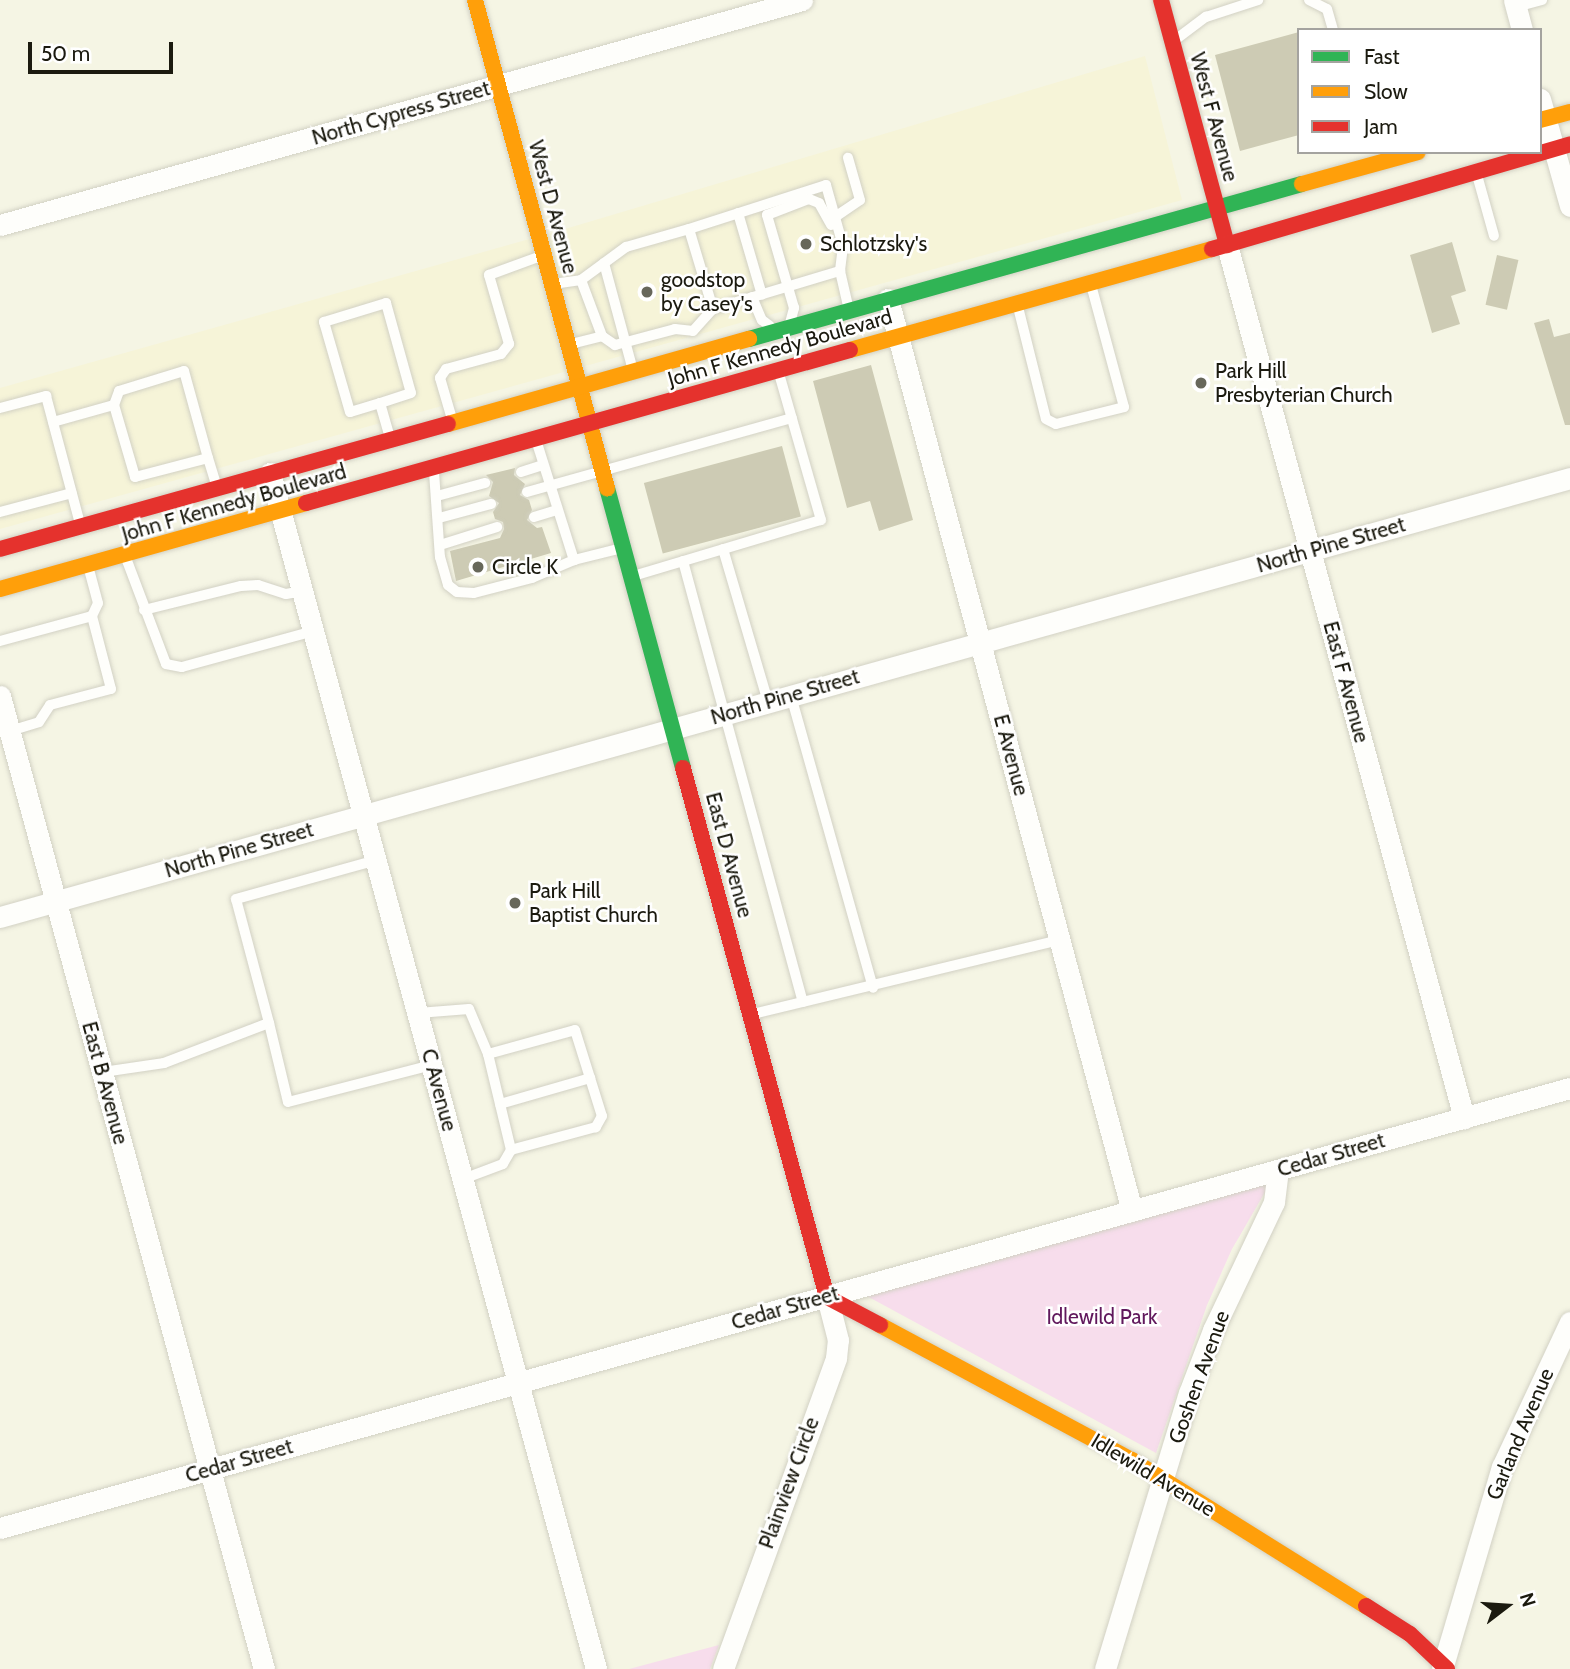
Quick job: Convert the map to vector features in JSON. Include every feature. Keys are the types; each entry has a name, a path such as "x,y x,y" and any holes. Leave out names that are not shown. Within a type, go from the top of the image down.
{"main road":[{"name":"West D Avenue","path":"475,0 590,425"},
{"name":"West F Avenue","path":"1161,0 1227,245"},
{"path":"1542,113 1570,112"},
{"name":"John F Kennedy Boulevard","path":"1542,152 1562,146"},
{"name":"John F Kennedy Boulevard","path":"0,550 81,527 139,493 217,488 702,354 785,336 888,299 1217,208 1365,159 1403,154"},
{"name":"John F Kennedy Boulevard","path":"0,589 779,372 793,360 1090,284 1537,154"},
{"name":"East D Avenue","path":"590,425 827,1297"},
{"name":"Idlewild Avenue","path":"827,1297 1163,1478 1410,1634 1444,1667"}],"street":[{"name":"North Cypress Street","path":"0,225 802,0"},
{"path":"1515,4 1521,28"},
{"path":"1542,113 1562,146 1570,206"},
{"name":"East F Avenue","path":"1227,245 1464,1118"},
{"name":"E Avenue","path":"888,299 1132,1211"},
{"name":"C Avenue","path":"270,473 596,1669"},
{"name":"North Pine Street","path":"0,917 1570,478"},
{"name":"East B Avenue","path":"0,696 210,1469"},
{"name":"Cedar Street","path":"0,1528 1570,1088"},
{"name":"Goshen Avenue","path":"1105,1669 1163,1478 1213,1330 1274,1202 1278,1170"},
{"name":"Plainview Circle","path":"723,1669 836,1358 838,1340 827,1297"},
{"name":"Garland Avenue","path":"1444,1667 1502,1467 1570,1322"},
{"path":"210,1469 264,1669"},
{"name":"Idlewild Avenue","path":"1444,1667 1468,1669"}],"lane":[{"path":"1172,41 1206,17 1258,0"},
{"path":"1310,0 1327,9 1332,28"},
{"path":"1515,4 1542,0"},
{"path":"835,217 860,200 848,158"},
{"path":"1476,173 1494,236"},
{"path":"552,284 581,280 626,247 826,185 843,246 841,271 849,311"},
{"path":"738,213 762,320 785,336 794,309 767,215 809,199 819,202 843,246"},
{"path":"689,229 713,309"},
{"path":"453,421 440,377 446,369 501,354 509,344 489,275 544,256"},
{"path":"604,263 634,373"},
{"path":"693,331 713,309 841,271"},
{"path":"581,280 602,336 615,345 675,329 693,331"},
{"path":"1017,304 1046,419 1056,424 1124,407 1090,284"},
{"path":"386,303 411,393 380,403 350,412 324,322 386,303"},
{"path":"693,331 702,354"},
{"path":"568,344 602,336"},
{"path":"208,458 139,493 114,405 119,391 184,372 217,488"},
{"path":"631,577 821,520 779,372"},
{"path":"0,408 46,396 81,527"},
{"path":"380,403 391,439"},
{"path":"53,422 114,405"},
{"path":"527,492 792,418"},
{"path":"536,440 574,560"},
{"path":"521,472 543,465"},
{"path":"433,469 440,545 448,585 457,592 474,593 532,578 574,560 623,547"},
{"path":"437,496 485,483"},
{"path":"0,512 72,493"},
{"path":"439,518 491,504"},
{"path":"534,517 557,510"},
{"path":"440,545 497,527"},
{"path":"723,549 768,702"},
{"path":"125,556 159,655 166,664 181,667 314,631"},
{"path":"683,561 727,713 803,1002"},
{"path":"10,732 39,722 50,705 111,689 92,616 98,603 88,566"},
{"path":"144,610 241,586 258,584 286,594 303,591"},
{"path":"0,641 92,616"},
{"path":"791,696 873,988"},
{"path":"377,860 236,899 288,1102 432,1065"},
{"path":"750,1014 873,988 1060,940"},
{"path":"418,1013 469,1010 488,1054 512,1150"},
{"path":"103,1072 164,1063 269,1023"},
{"path":"463,1179 503,1164 512,1150 596,1128 602,1116 575,1030 488,1054"},
{"path":"500,1104 590,1078"}],"shaded area":[{"path":"1145,56 1182,200 0,529 0,388 565,229"}],"green space":[{"name":"Idlewild Park","path":"1278,1170 1232,1249 1207,1305 1156,1453 865,1295"},
{"path":"719,1645 710,1669 629,1669"}],"building":[{"path":"1297,33 1297,136 1240,151 1215,55"},
{"path":"1452,242 1466,291 1451,296 1460,324 1432,333 1410,255"},
{"path":"1497,255 1518,260 1507,310 1486,305"},
{"path":"1549,319 1554,337 1570,333 1570,425 1565,425 1534,323"},
{"path":"871,365 913,520 879,531 870,501 847,508 813,381"},
{"path":"782,446 801,517 663,554 644,483"},
{"path":"515,468 514,475 525,484 520,495 529,500 532,510 527,520 537,528 542,527 551,553 456,581 450,551 500,538 504,529 503,522 495,519 493,512 499,503 489,496 493,482 486,475"}],"traffic: fast":[{"path":"749,339 1302,184"},
{"path":"607,488 683,768"}],"traffic: slow":[{"path":"475,0 607,488"},
{"path":"1542,119 1570,112"},
{"path":"1302,184 1411,154"},
{"path":"850,350 1212,249"},
{"path":"448,424 749,339"},
{"path":"0,589 306,503"},
{"path":"880,1325 1132,1460 1366,1606"}],"traffic: jam":[{"path":"1161,0 1227,245"},
{"path":"1542,152 1570,144"},
{"path":"1212,249 1536,154"},
{"path":"306,503 850,350"},
{"path":"0,549 448,424"},
{"path":"683,768 827,1297 880,1325"},
{"path":"1366,1606 1410,1634 1447,1669"}],"place":[{"name":"Schlotzsky's","path":"806,244"},
{"name":"goodstop by Casey's","path":"647,292"},
{"name":"Park Hill Presbyterian Church","path":"1201,383"},
{"name":"Circle K","path":"478,567"},
{"name":"Park Hill Baptist Church","path":"515,903"}]}
